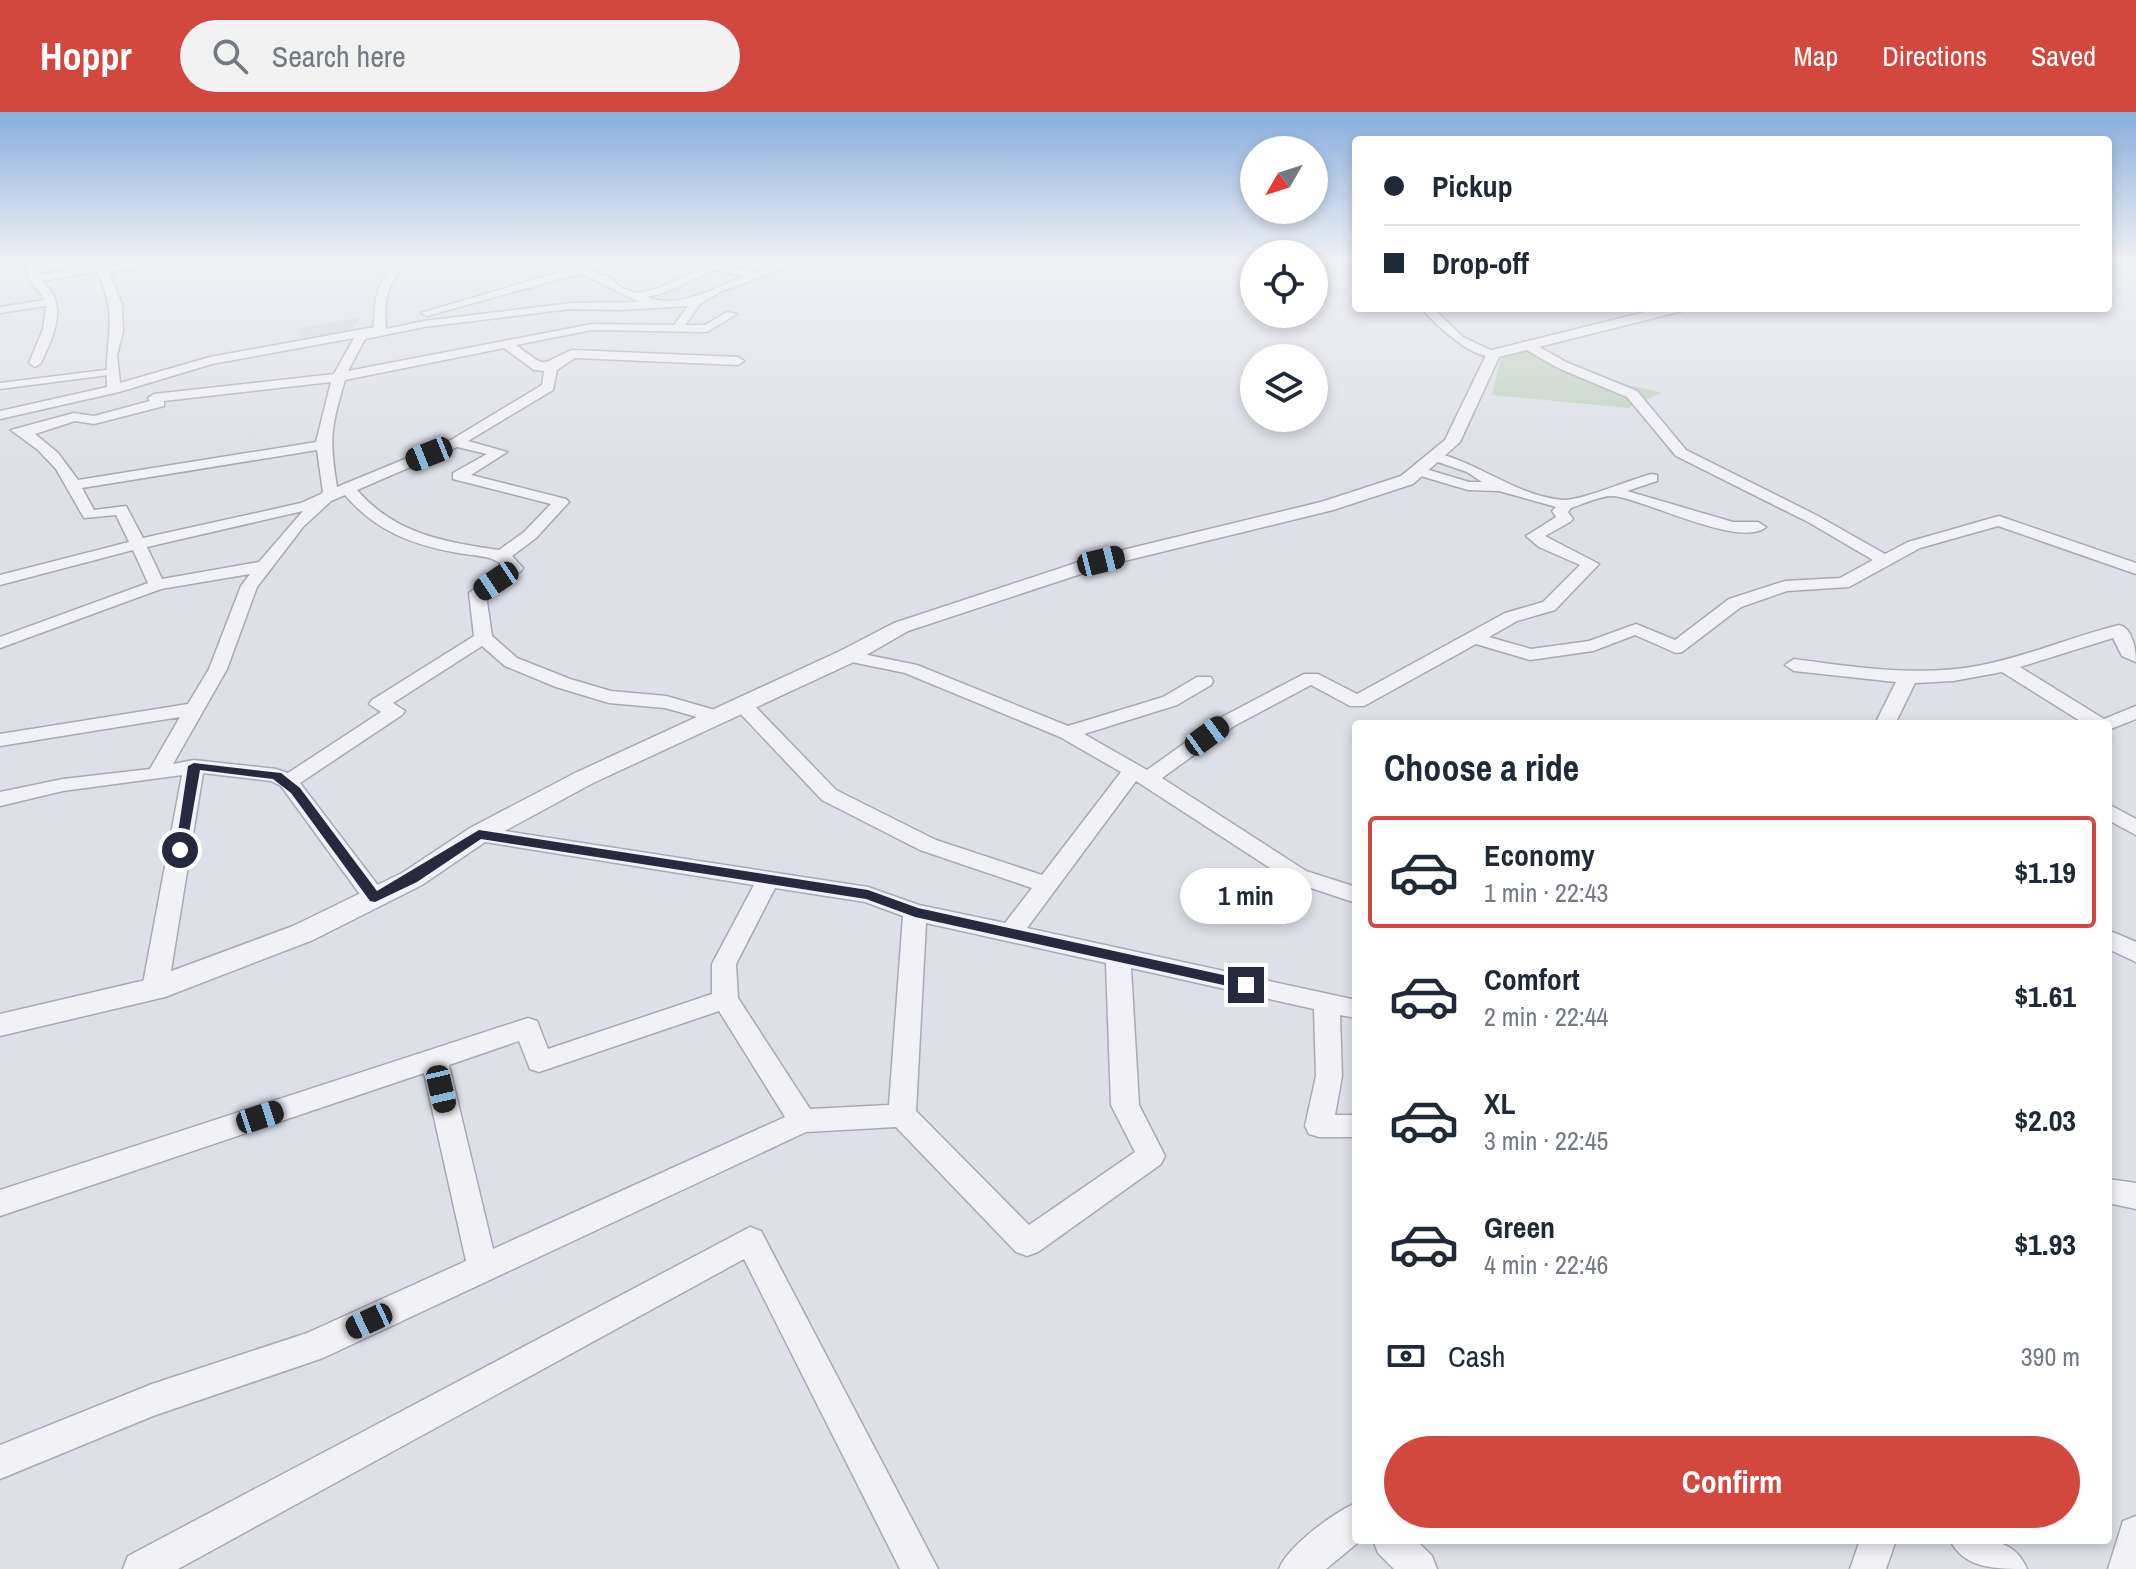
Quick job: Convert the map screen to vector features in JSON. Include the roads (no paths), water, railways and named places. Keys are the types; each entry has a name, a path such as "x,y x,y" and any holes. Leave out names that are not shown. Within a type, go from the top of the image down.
{"street":[{"path":"35,363 49,327"},
{"path":"114,389 111,355 117,327"},
{"path":"0,417 210,361 344,338 384,327"},
{"path":"360,337 409,327"},
{"path":"25,433 74,417 94,420 159,403 154,398 339,377 592,327 710,327"},
{"path":"615,356 624,327"},
{"path":"1447,327 1459,339 1493,354 1596,327"},
{"path":"380,328 360,337 339,377 325,425 323,445 338,490 363,511 420,542 502,555 515,568 477,593 483,638 511,662 609,697 666,702 715,716"},
{"path":"508,345 538,367 551,368 572,354 738,361"},
{"path":"1527,345 1562,365 1632,394 1681,453 1813,519 1886,561"},
{"path":"0,1025 155,989 303,933 412,879 479,834 584,778 848,656 901,627 1101,561 1327,506 1407,480 1452,442 1493,354"},
{"path":"0,580 140,543 306,506 456,443 548,387 551,368"},
{"path":"0,386 113,372"},
{"path":"0,417 46,445 74,485 89,515 121,509 140,543 157,585"},
{"path":"456,443 500,452 458,476 561,502 530,535 502,555"},
{"path":"74,485 323,445"},
{"path":"1437,457 1472,469 1499,487"},
{"path":"1419,471 1468,486 1499,487 1566,505"},
{"path":"1011,932 1046,885 1140,776 1227,722 1311,678 1357,702 1511,617 1549,606 1591,564 1534,536 1565,519 1560,511 1566,505 1652,478"},
{"path":"157,774 218,669 249,586 298,524 338,490"},
{"path":"1612,491 1732,527 1758,527"},
{"path":"1474,638 1530,655 1593,646 1636,629 1676,648 1735,603 1785,586 1843,583 1914,545 1999,521 2136,569"},
{"path":"0,643 157,585 265,566"},
{"path":"1794,665 1933,677 2005,666 2127,626 2128,652 2136,657"},
{"path":"288,782 395,711 379,704 483,638"},
{"path":"848,656 910,669 1067,733 1298,876 1352,894"},
{"path":"2005,666 2093,720"},
{"path":"1887,720 1908,677"},
{"path":"1067,733 1170,701 1204,681"},
{"path":"742,704 829,795 928,845 1046,885"},
{"path":"0,740 195,709"},
{"path":"2112,722 2136,712"},
{"path":"155,989 194,766"},
{"path":"0,799 63,785 157,774 194,766 276,775 288,782 375,898"},
{"path":"2112,813 2136,828"},
{"path":"479,834 868,895 915,912 1352,1008"},
{"path":"768,880 724,964 725,999 803,1121"},
{"path":"915,912 902,1115 1027,1243 1151,1156 1125,1105 1118,956"},
{"path":"2112,940 2136,953"},
{"path":"0,1203 528,1028 539,1062 725,999"},
{"path":"1327,1004 1329,1076 1319,1126 1352,1126"},
{"path":"434,1059 483,1269"},
{"path":"0,1462 152,1400 312,1347 803,1121 902,1115"},
{"path":"2112,1192 2136,1196"},
{"path":"141,1569 750,1240 920,1569"},
{"path":"1297,1569 1352,1524"},
{"path":"2126,1569 2136,1534"},
{"path":"1395,1544 1419,1569"},
{"path":"1868,1569 1877,1544"},
{"path":"1974,1544 2009,1569"}]}
